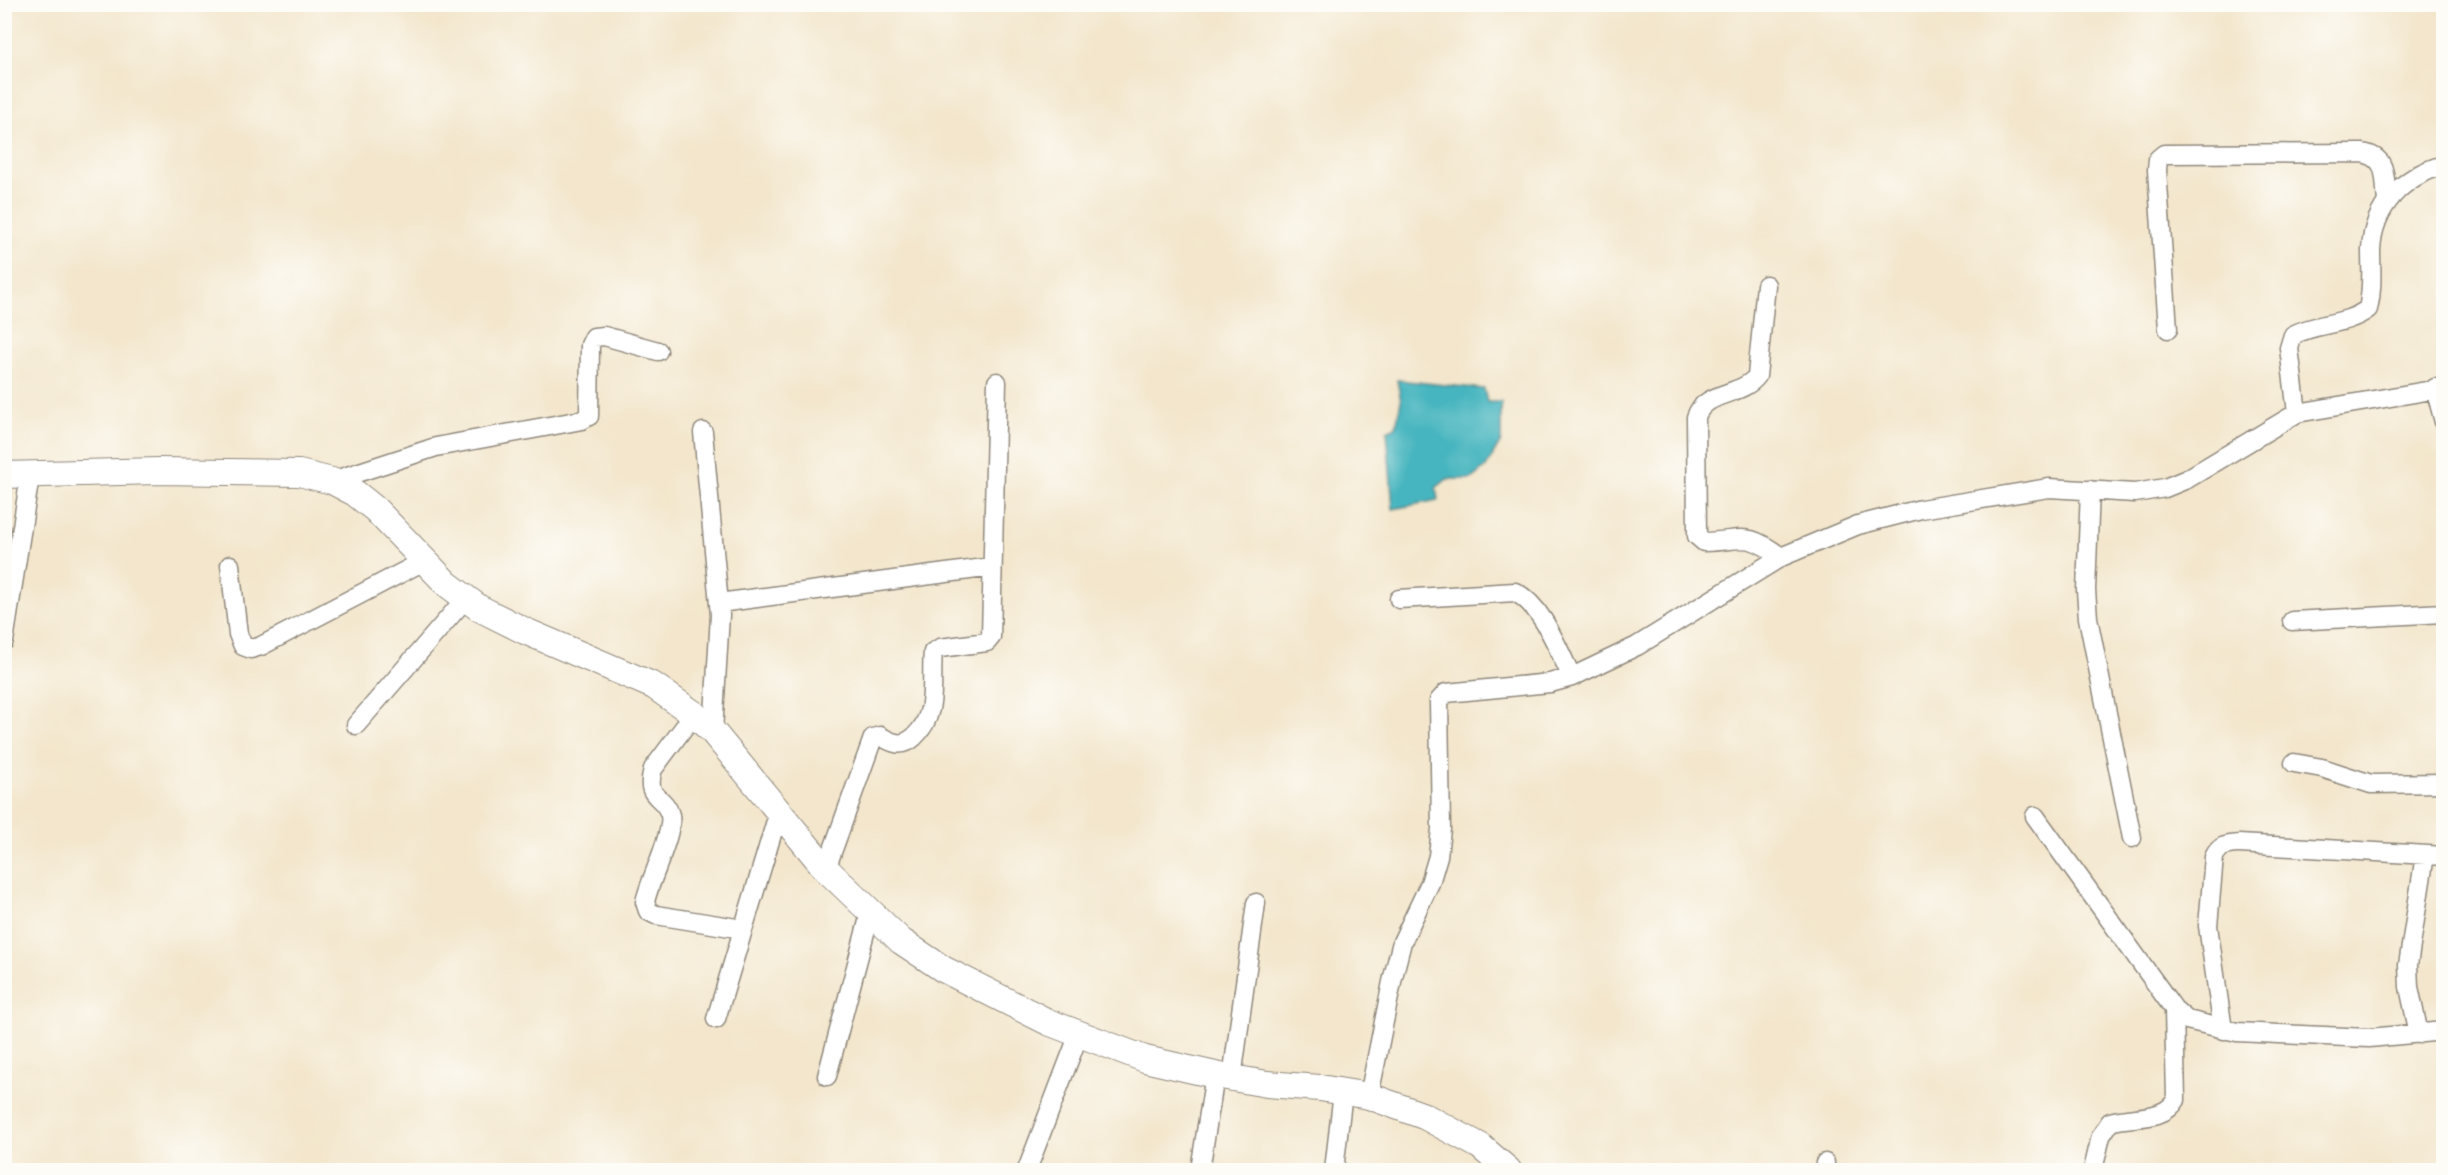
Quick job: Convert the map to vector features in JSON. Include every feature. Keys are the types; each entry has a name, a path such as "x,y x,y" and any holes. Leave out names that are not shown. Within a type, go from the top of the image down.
{"street":[{"path":"2168,329 2157,170 2158,159 2164,154 2362,153 2374,155 2380,160 2383,170 2387,201"},
{"path":"2297,413 2289,348 2293,335 2305,329 2355,319 2368,309 2371,295 2371,246 2377,219 2387,201 2403,184 2426,170 2444,165"},
{"path":"1766,285 1757,376 1750,385 1707,400 1699,408 1696,417 1697,536 1704,542 1741,538 1755,540 1782,557"},
{"path":"332,481 396,458 436,447 589,417 590,345 594,337 604,336 658,351"},
{"path":"826,869 873,738 880,736 896,744 906,744 923,727 930,713 933,694 933,652 940,648 987,642 991,637 997,382"},
{"path":"1370,1096 1392,977 1402,942 1430,883 1438,856 1441,829 1439,701 1446,693 1550,683 1572,678 1637,646 1782,557 1858,525 1921,509 2049,488 2135,493 2165,488 2187,480 2297,413 2439,388 2444,422"},
{"path":"703,432 719,603 720,643 713,732"},
{"path":"4,475 159,471 299,473 332,481 355,493 375,509 447,584 479,608 525,631 654,686 694,714 713,732 826,869 870,914 901,941 943,969 1029,1013 1145,1059 1223,1076 1370,1096 1424,1116 1480,1146 1508,1170"},
{"path":"4,641 30,476"},
{"path":"2090,490 2086,590 2088,618 2132,838"},
{"path":"230,565 238,634 243,646 250,649 424,561"},
{"path":"719,603 992,567"},
{"path":"1399,600 1515,592 1527,598 1537,611 1572,678"},
{"path":"356,725 466,598"},
{"path":"2292,621 2444,613"},
{"path":"694,714 653,769 650,780 654,796 666,807 670,816 645,902 648,911 656,915 743,929"},
{"path":"2294,763 2322,768 2371,784 2444,783"},
{"path":"716,1019 779,811"},
{"path":"2035,816 2174,1009 2187,1020 2223,1030 2336,1038 2369,1038 2444,1031"},
{"path":"2223,1030 2208,926 2214,857 2219,848 2226,844 2239,844 2444,856"},
{"path":"2419,1034 2409,987 2408,965 2425,855"},
{"path":"1200,1170 1223,1076 1256,903"},
{"path":"827,1076 870,914"},
{"path":"2093,1170 2101,1136 2110,1122 2163,1114 2171,1109 2176,1100 2174,1009"},
{"path":"1027,1170 1079,1034"},
{"path":"1334,1170 1343,1092"}],"water":[{"path":"1397,380 1484,389 1487,402 1501,402 1501,441 1486,467 1471,479 1447,479 1436,488 1438,500 1393,509 1387,431 1396,427 1401,401"}]}
